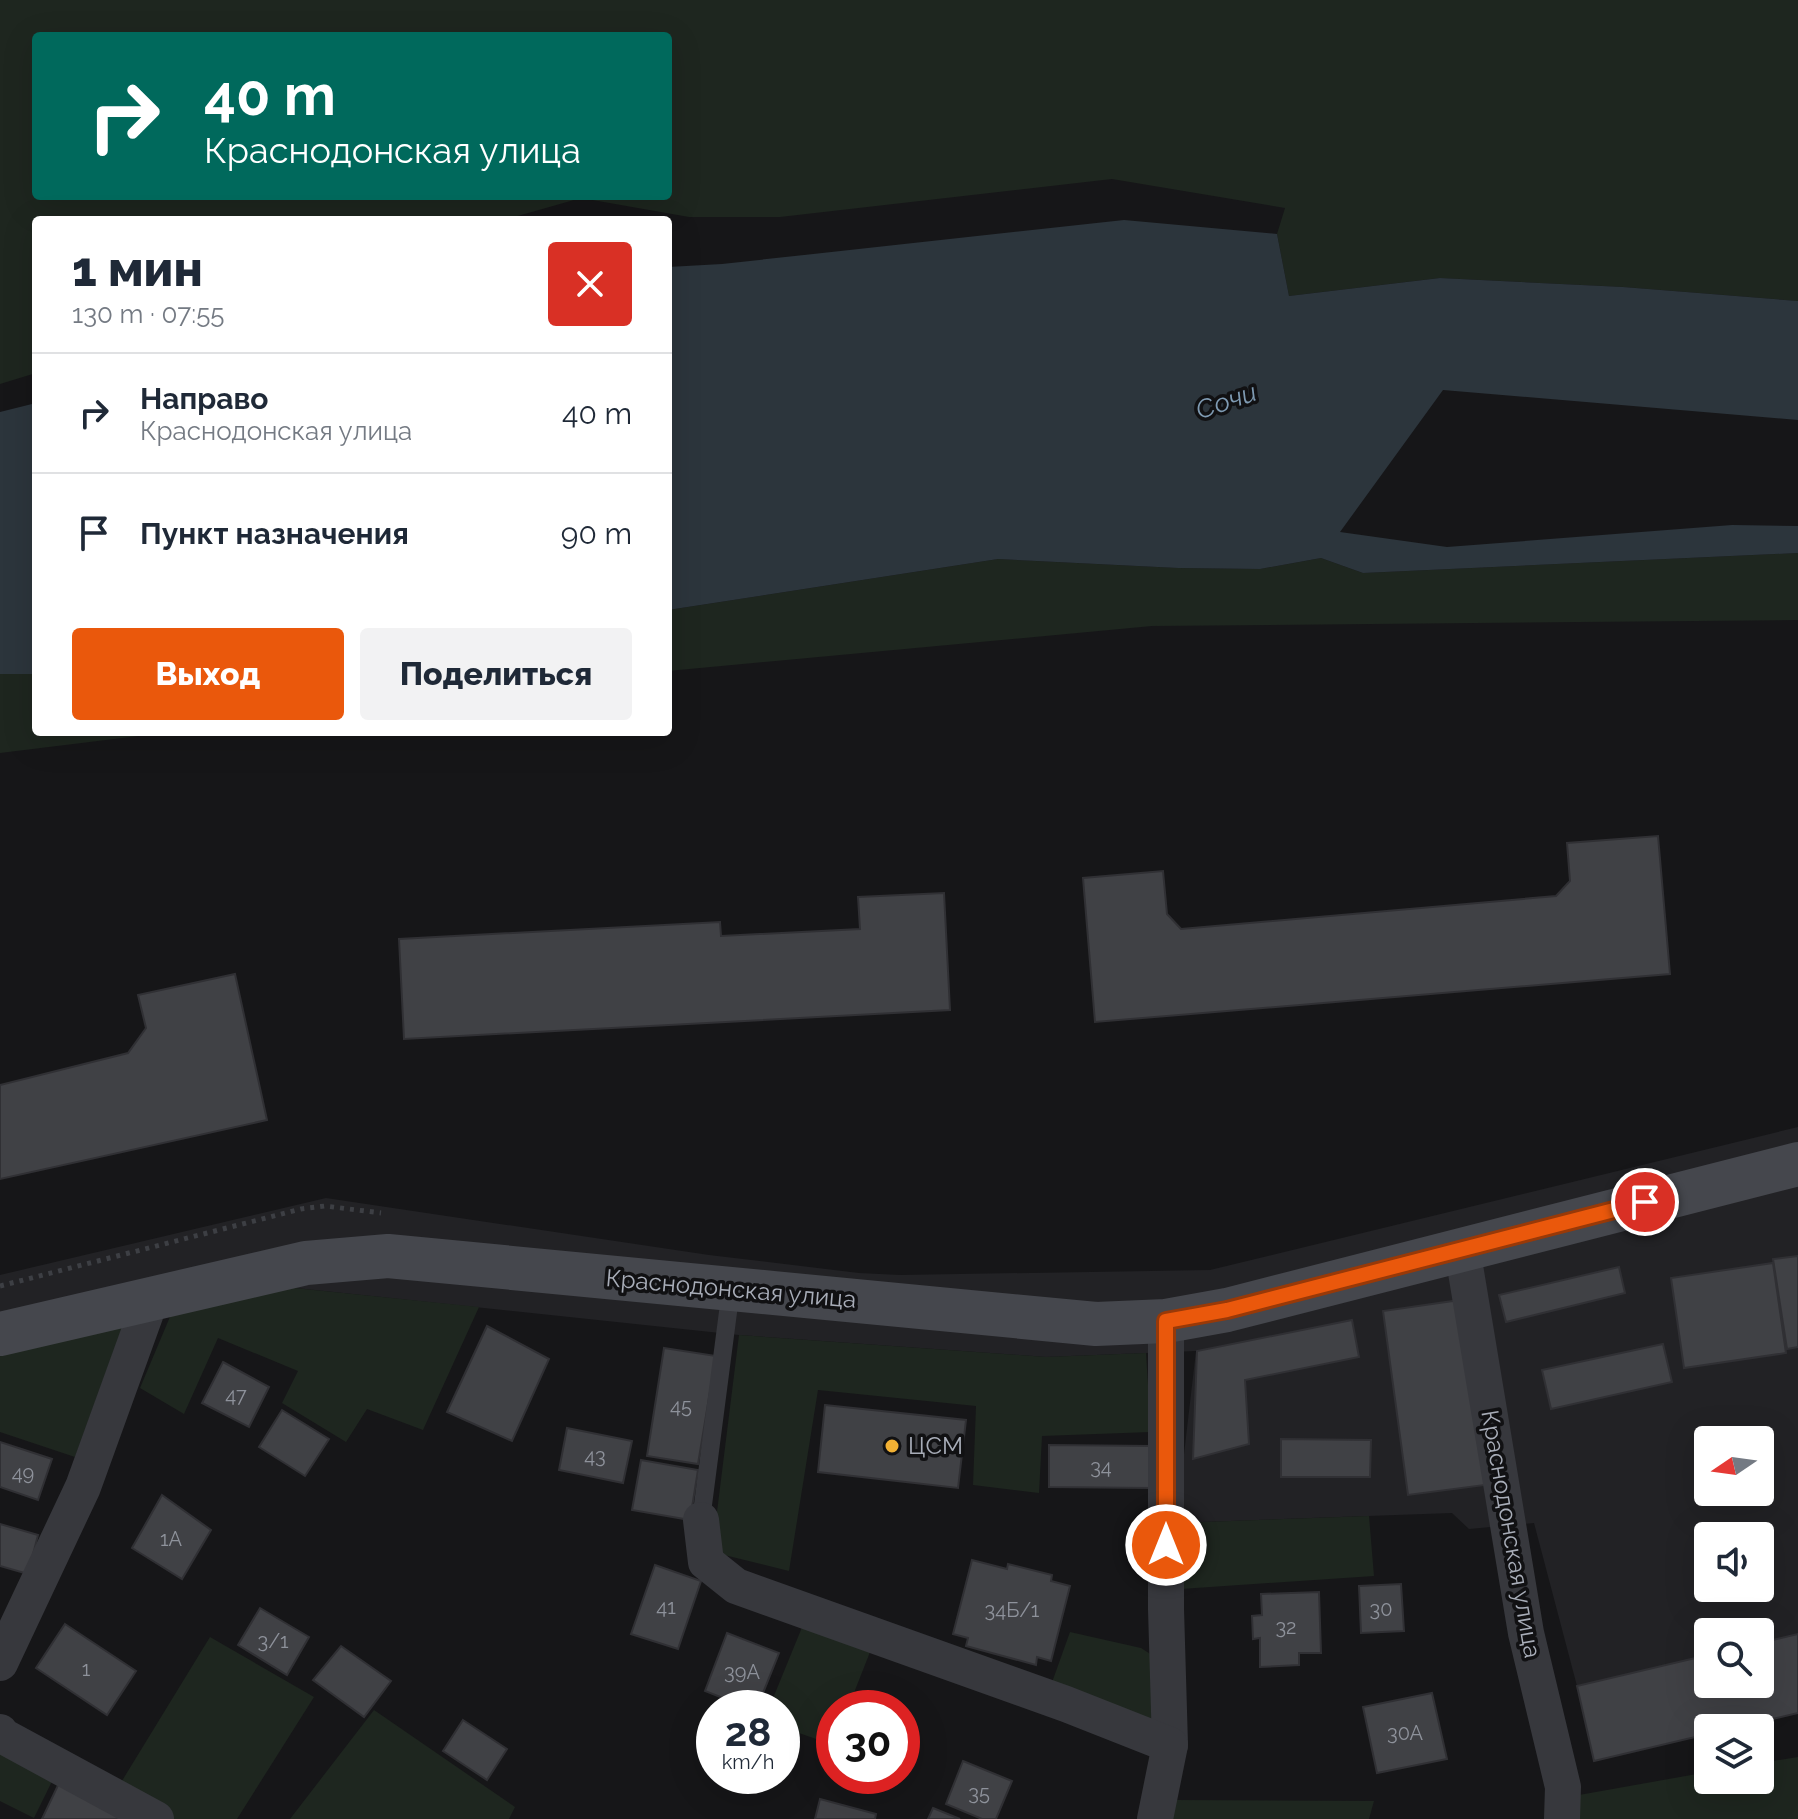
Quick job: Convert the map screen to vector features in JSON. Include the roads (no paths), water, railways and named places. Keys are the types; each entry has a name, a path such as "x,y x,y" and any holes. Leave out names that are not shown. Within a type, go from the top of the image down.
{"street":[{"name":"Краснодонская улица","path":"0,1334 306,1263 388,1256 1096,1324 1166,1321 1227,1310 1798,1164"},
{"name":"Краснодонская улица","path":"1462,1248 1526,1633 1563,1787 1562,1819"},
{"path":"0,1663 83,1487 151,1299"},
{"path":"1155,1819 1170,1745 1166,1609 1166,1321"},
{"path":"701,1520 706,1562 736,1586 1066,1704 1170,1745"},
{"path":"0,1732 156,1819"}],"lane":[{"path":"701,1520 731,1289"}],"water":[{"name":"Сочи","path":"1124,220 1277,234 1289,296 1440,278 1623,287 1798,301 1798,420 1443,390 1340,532 1447,547 1732,525 1798,526 1798,553 1363,573 1321,558 1260,569 998,559 672,609 672,267"},
{"path":"32,404 32,674 0,674 0,412"}],"place":[{"name":"ЦСМ","path":"892,1446"}]}
